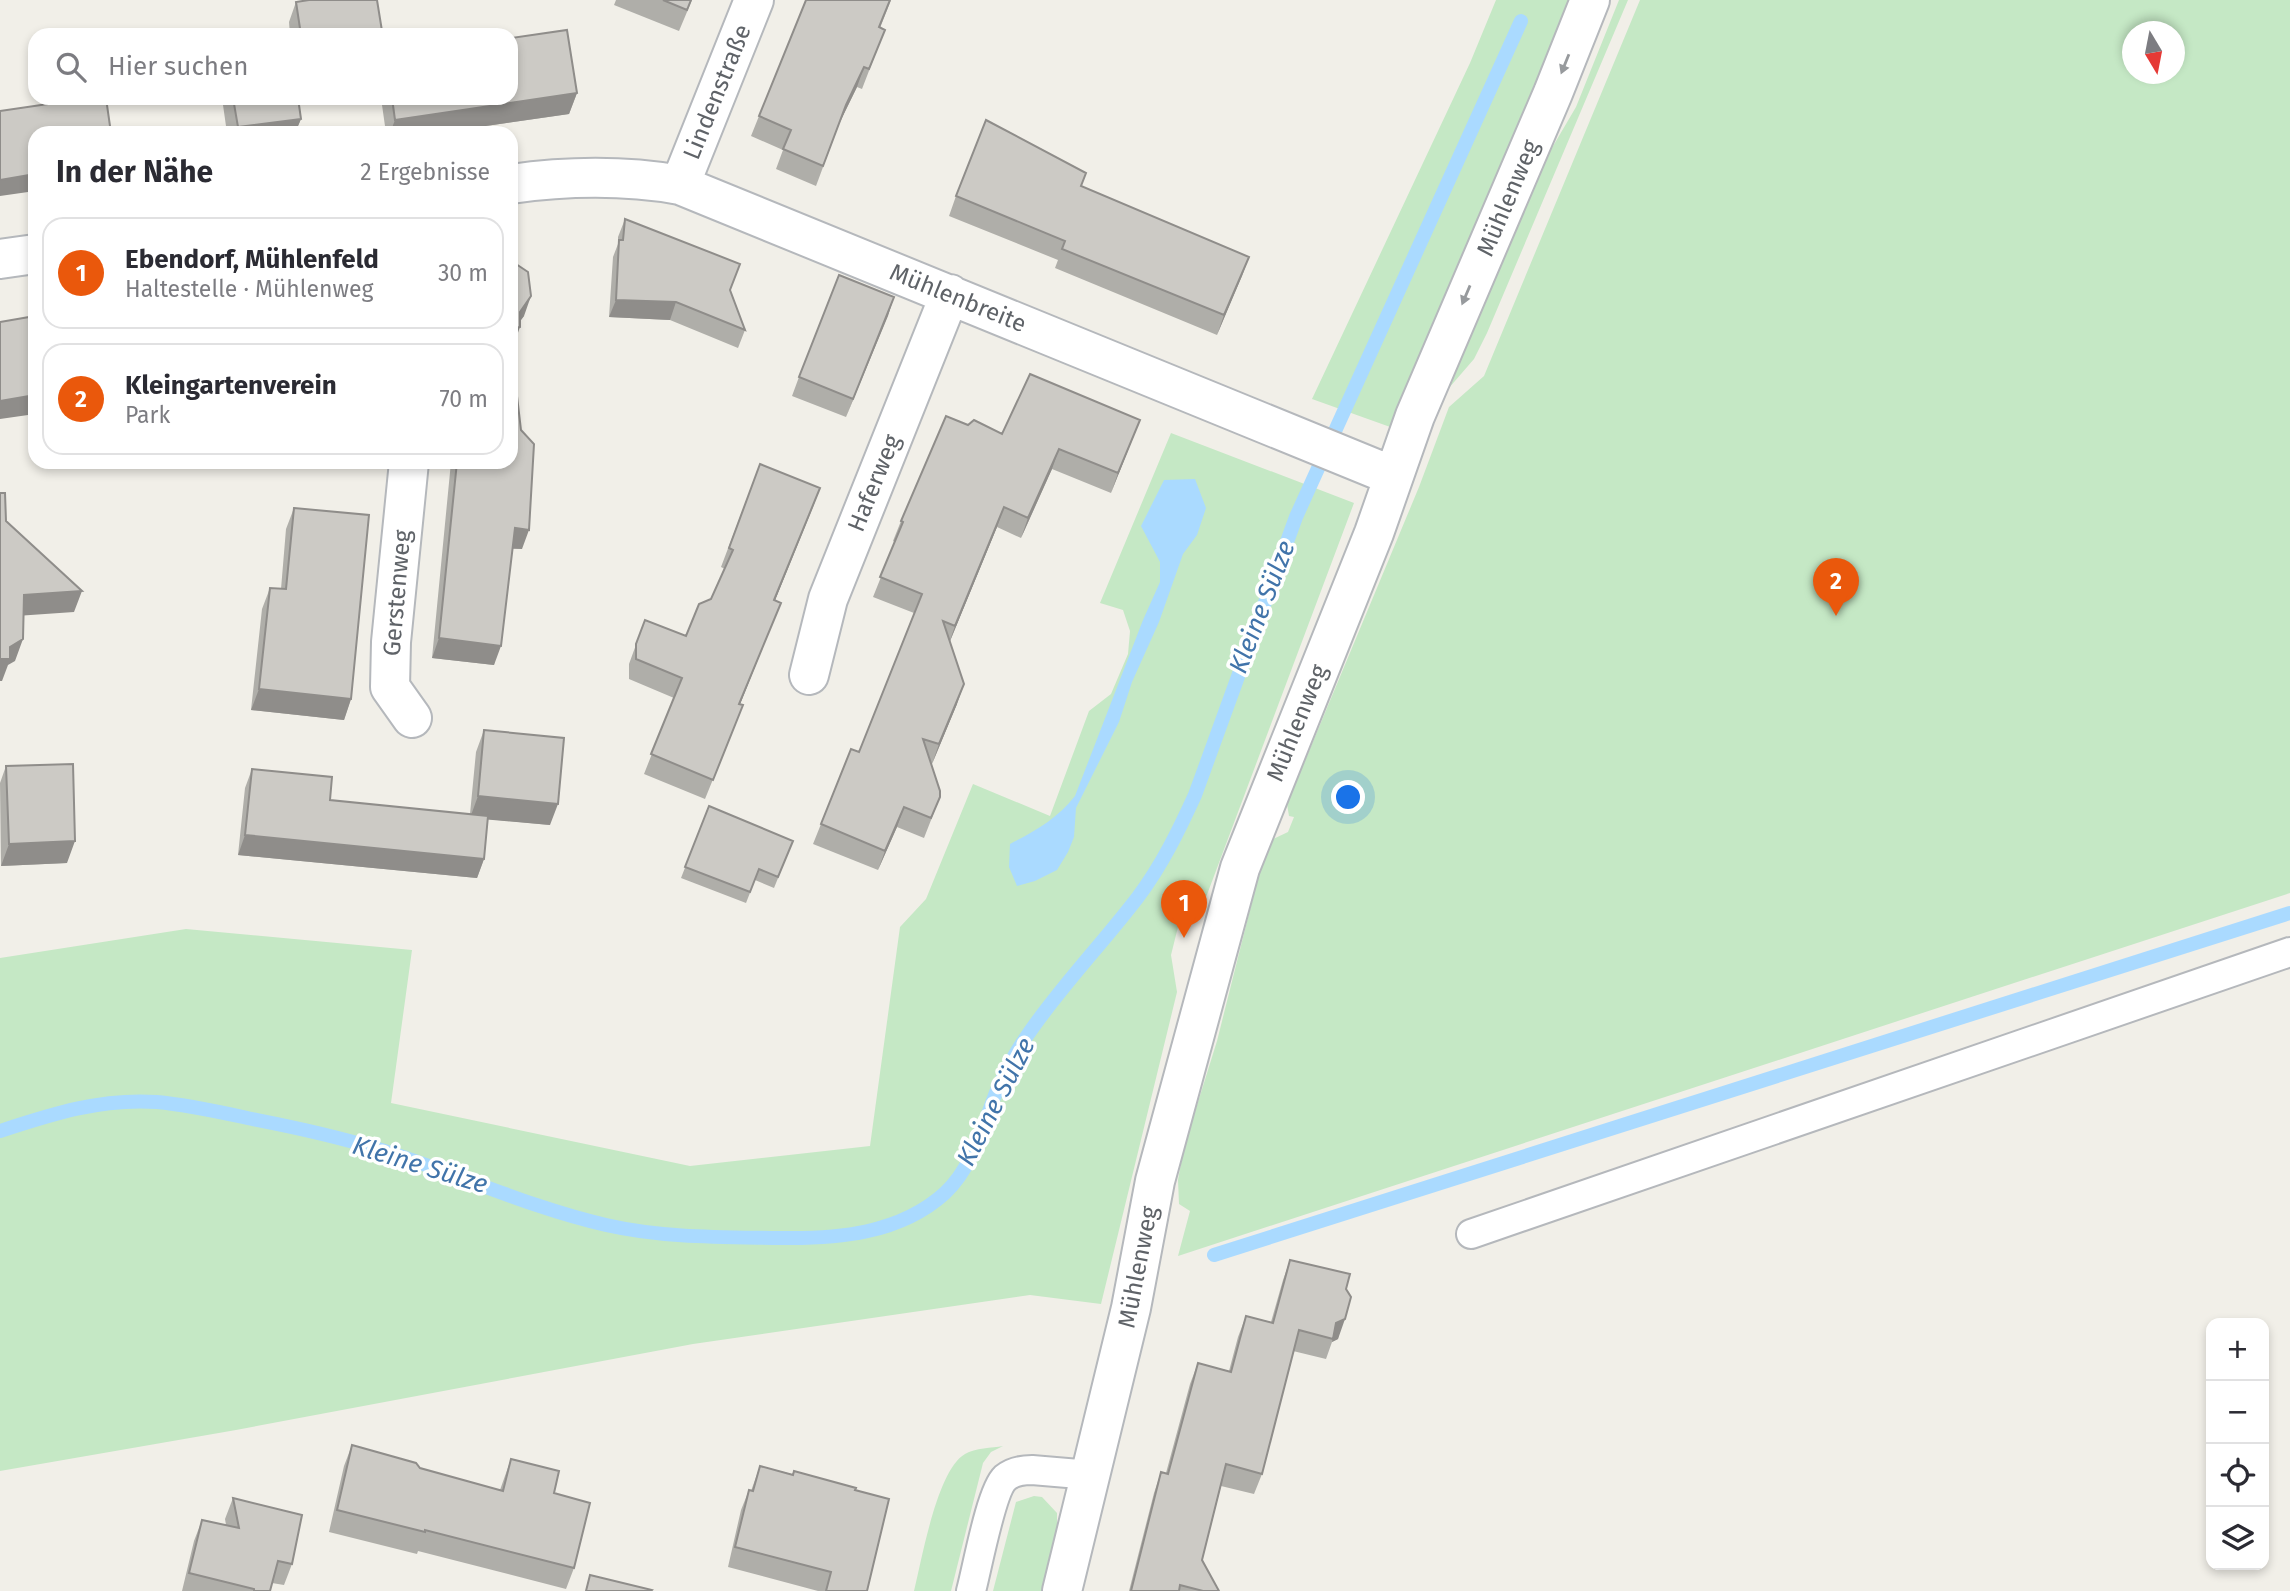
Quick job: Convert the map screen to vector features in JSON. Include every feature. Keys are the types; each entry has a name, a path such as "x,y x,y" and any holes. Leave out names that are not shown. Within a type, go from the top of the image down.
{"street":[{"name":"Lindenstraße","path":"680,185 754,0"},
{"name":"Mühlenweg","path":"1062,1591 1131,1308 1155,1181 1240,868 1374,533 1415,416 1590,0"},
{"name":"Mühlenbreite","path":"518,183 590,177 652,180 680,185 1393,476"},
{"path":"0,259 28,255"},
{"name":"Haferweg","path":"809,675 828,599 950,294"},
{"name":"Gerstenweg","path":"408,469 391,642 390,687 412,718"}],"lane":[{"path":"1471,1234 2290,952"},
{"path":"971,1591 996,1494 1005,1478 1031,1469 1091,1475"}],"green space":[{"path":"1496,0 1574,0 1393,428 1312,399 1470,63"},
{"path":"1619,0 1628,0 1487,333 1474,359 1442,396 1539,170 1576,107"},
{"path":"1640,0 2290,0 2290,893 1178,1256 1190,1211 1179,1204 1178,1180 1184,1147 1217,1041 1267,842 1288,832 1294,817 1289,816 1287,804 1419,487 1449,407 1484,376"},
{"path":"1171,433 1354,503 1199,916 1179,923 1171,955 1177,992 1101,1304 1030,1295 693,1344 236,1430 0,1471 0,958 186,929 412,950 391,1103 690,1166 870,1146 900,927 926,899 973,784 1050,816 1089,711 1111,694 1128,654 1130,631 1123,610 1100,603"},
{"path":"1003,1446 991,1452 983,1463 951,1591 914,1591 932,1516 946,1478 955,1463 969,1452"},
{"path":"1034,1496 1042,1497 1057,1513 1057,1533 1043,1591 993,1591 1016,1502"}],"water":[{"path":"1195,479 1206,508 1197,535 1183,554 1119,722 1076,808 1074,837 1068,852 1057,870 1017,886 1009,867 1010,844 1053,818 1075,796 1160,582 1160,562 1141,526 1164,480"}],"building":[{"path":"377,0 382,28 300,28 296,2"},
{"path":"663,0 691,0 687,10"},
{"path":"806,0 890,0 879,27 885,30 869,69 864,67 846,105 823,166 783,149 791,130 759,116"},
{"path":"567,30 577,93 518,102 518,37"},
{"path":"41,105 107,105 110,126 28,126 28,175 0,180 0,111"},
{"path":"234,105 299,105 301,119 238,126"},
{"path":"393,105 496,105 395,120"},
{"path":"986,120 1086,173 1081,186 1249,257 1224,315 1062,249 1065,241 956,196"},
{"path":"625,219 740,264 730,290 745,330 676,302 616,300 619,240 623,240"},
{"path":"518,265 528,272 531,296 520,312 520,327"},
{"path":"839,275 894,297 853,399 799,377"},
{"path":"28,317 28,396 0,401 0,322"},
{"path":"1030,374 1140,420 1118,473 1059,449 1028,518 1004,507 955,626 943,621 964,684 939,744 923,739 940,797 931,818 904,807 885,851 821,824 851,749 859,752 922,594 880,577 946,416 968,425 974,420 1002,434"},
{"path":"518,404 521,430 534,444 529,530 515,528 501,646 439,638 456,469 518,469"},
{"path":"760,464 820,488 774,600 781,603 739,704 743,705 713,780 651,754 682,678 636,659 636,644 645,620 686,636 699,604 711,599 733,550 729,548"},
{"path":"0,493 5,493 6,521 82,591 24,595 23,639 10,647 10,659 0,659"},
{"path":"294,508 369,515 351,699 259,689 270,588 286,589"},
{"path":"484,730 564,738 558,804 478,796"},
{"path":"73,764 75,841 9,844 6,766"},
{"path":"252,769 332,777 330,800 488,816 484,859 245,835"},
{"path":"709,806 793,841 778,877 759,869 750,892 685,867"},
{"path":"1290,1260 1350,1274 1346,1289 1351,1297 1345,1319 1336,1323 1333,1339 1299,1330 1262,1474 1226,1464 1202,1560 1219,1591 1203,1591 1180,1585 1179,1591 1131,1591 1161,1472 1168,1474 1198,1363 1231,1372 1246,1316 1273,1323"},
{"path":"352,1445 416,1463 420,1468 503,1491 511,1459 559,1471 554,1493 590,1503 574,1568 337,1510"},
{"path":"760,1466 793,1475 794,1471 889,1499 867,1591 826,1591 831,1572 735,1547 749,1490 753,1491"},
{"path":"233,1498 302,1515 292,1564 278,1561 270,1591 254,1591 189,1573 202,1520 239,1528"},
{"path":"590,1575 652,1590 586,1591"}],"waterway":[{"name":"Kleine Sülze","path":"0,1131 58,1113 116,1102 182,1105 348,1141 406,1158 577,1218 671,1235 780,1238 845,1235 888,1226 927,1207 945,1193 963,1171 1000,1083 1024,1040 1138,897 1176,834 1195,795 1296,517 1521,21"},
{"path":"1214,1255 2290,913"}],"place":[{"name":"Kleingartenverein","path":"1836,616"},
{"name":"Ebendorf, Mühlenfeld","path":"1184,938"}]}
